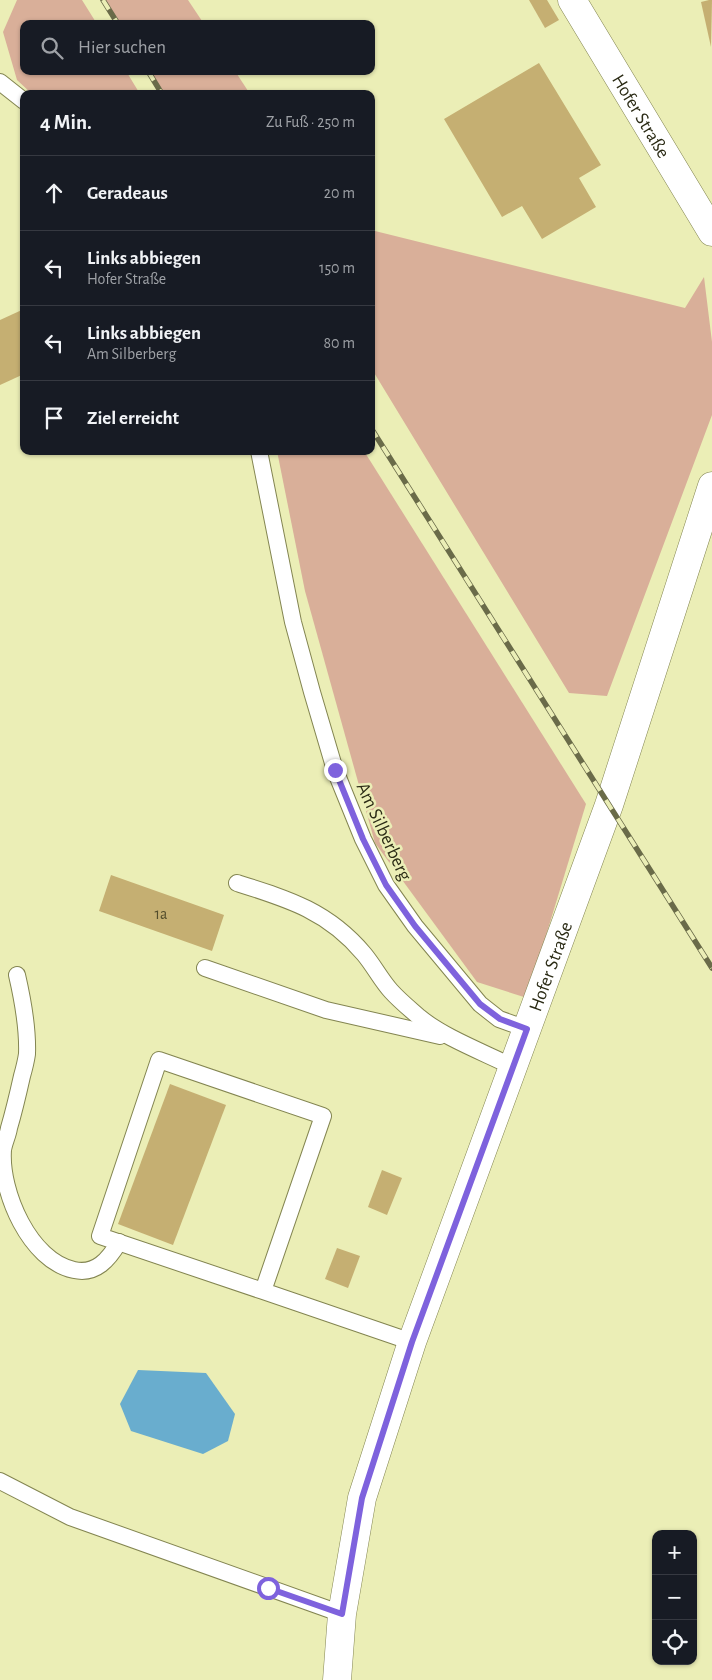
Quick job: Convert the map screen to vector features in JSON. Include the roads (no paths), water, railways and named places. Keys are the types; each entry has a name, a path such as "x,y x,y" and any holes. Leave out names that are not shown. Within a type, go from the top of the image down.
{"street":[{"name":"Hofer Straße","path":"572,0 712,232"},
{"name":"Hofer Straße","path":"337,1680 342,1614 362,1498 412,1342 609,805 712,486"}],"lane":[{"path":"0,82 20,98"},
{"name":"Am Silberberg","path":"260,455 293,622 335,770 363,839 386,885 415,926 480,1004 500,1019 527,1029"},
{"path":"237,883 282,896 305,907 339,929 364,954 391,991 420,1018 455,1039 513,1067"},
{"path":"205,968 326,1010 455,1039"},
{"path":"17,975 26,1009 27,1055 4,1150 6,1184 10,1201 30,1238 49,1257 68,1269 83,1272 94,1269 110,1258 119,1242"},
{"path":"263,1291 323,1116 159,1060 100,1236 412,1342"},
{"path":"0,1481 70,1517 342,1614"}],"water":[{"path":"138,1370 206,1373 235,1414 228,1441 203,1454 131,1431 120,1404"}],"railway":[{"path":"103,0 116,20"},
{"path":"150,75 160,90"},
{"path":"375,434 712,968"}]}
